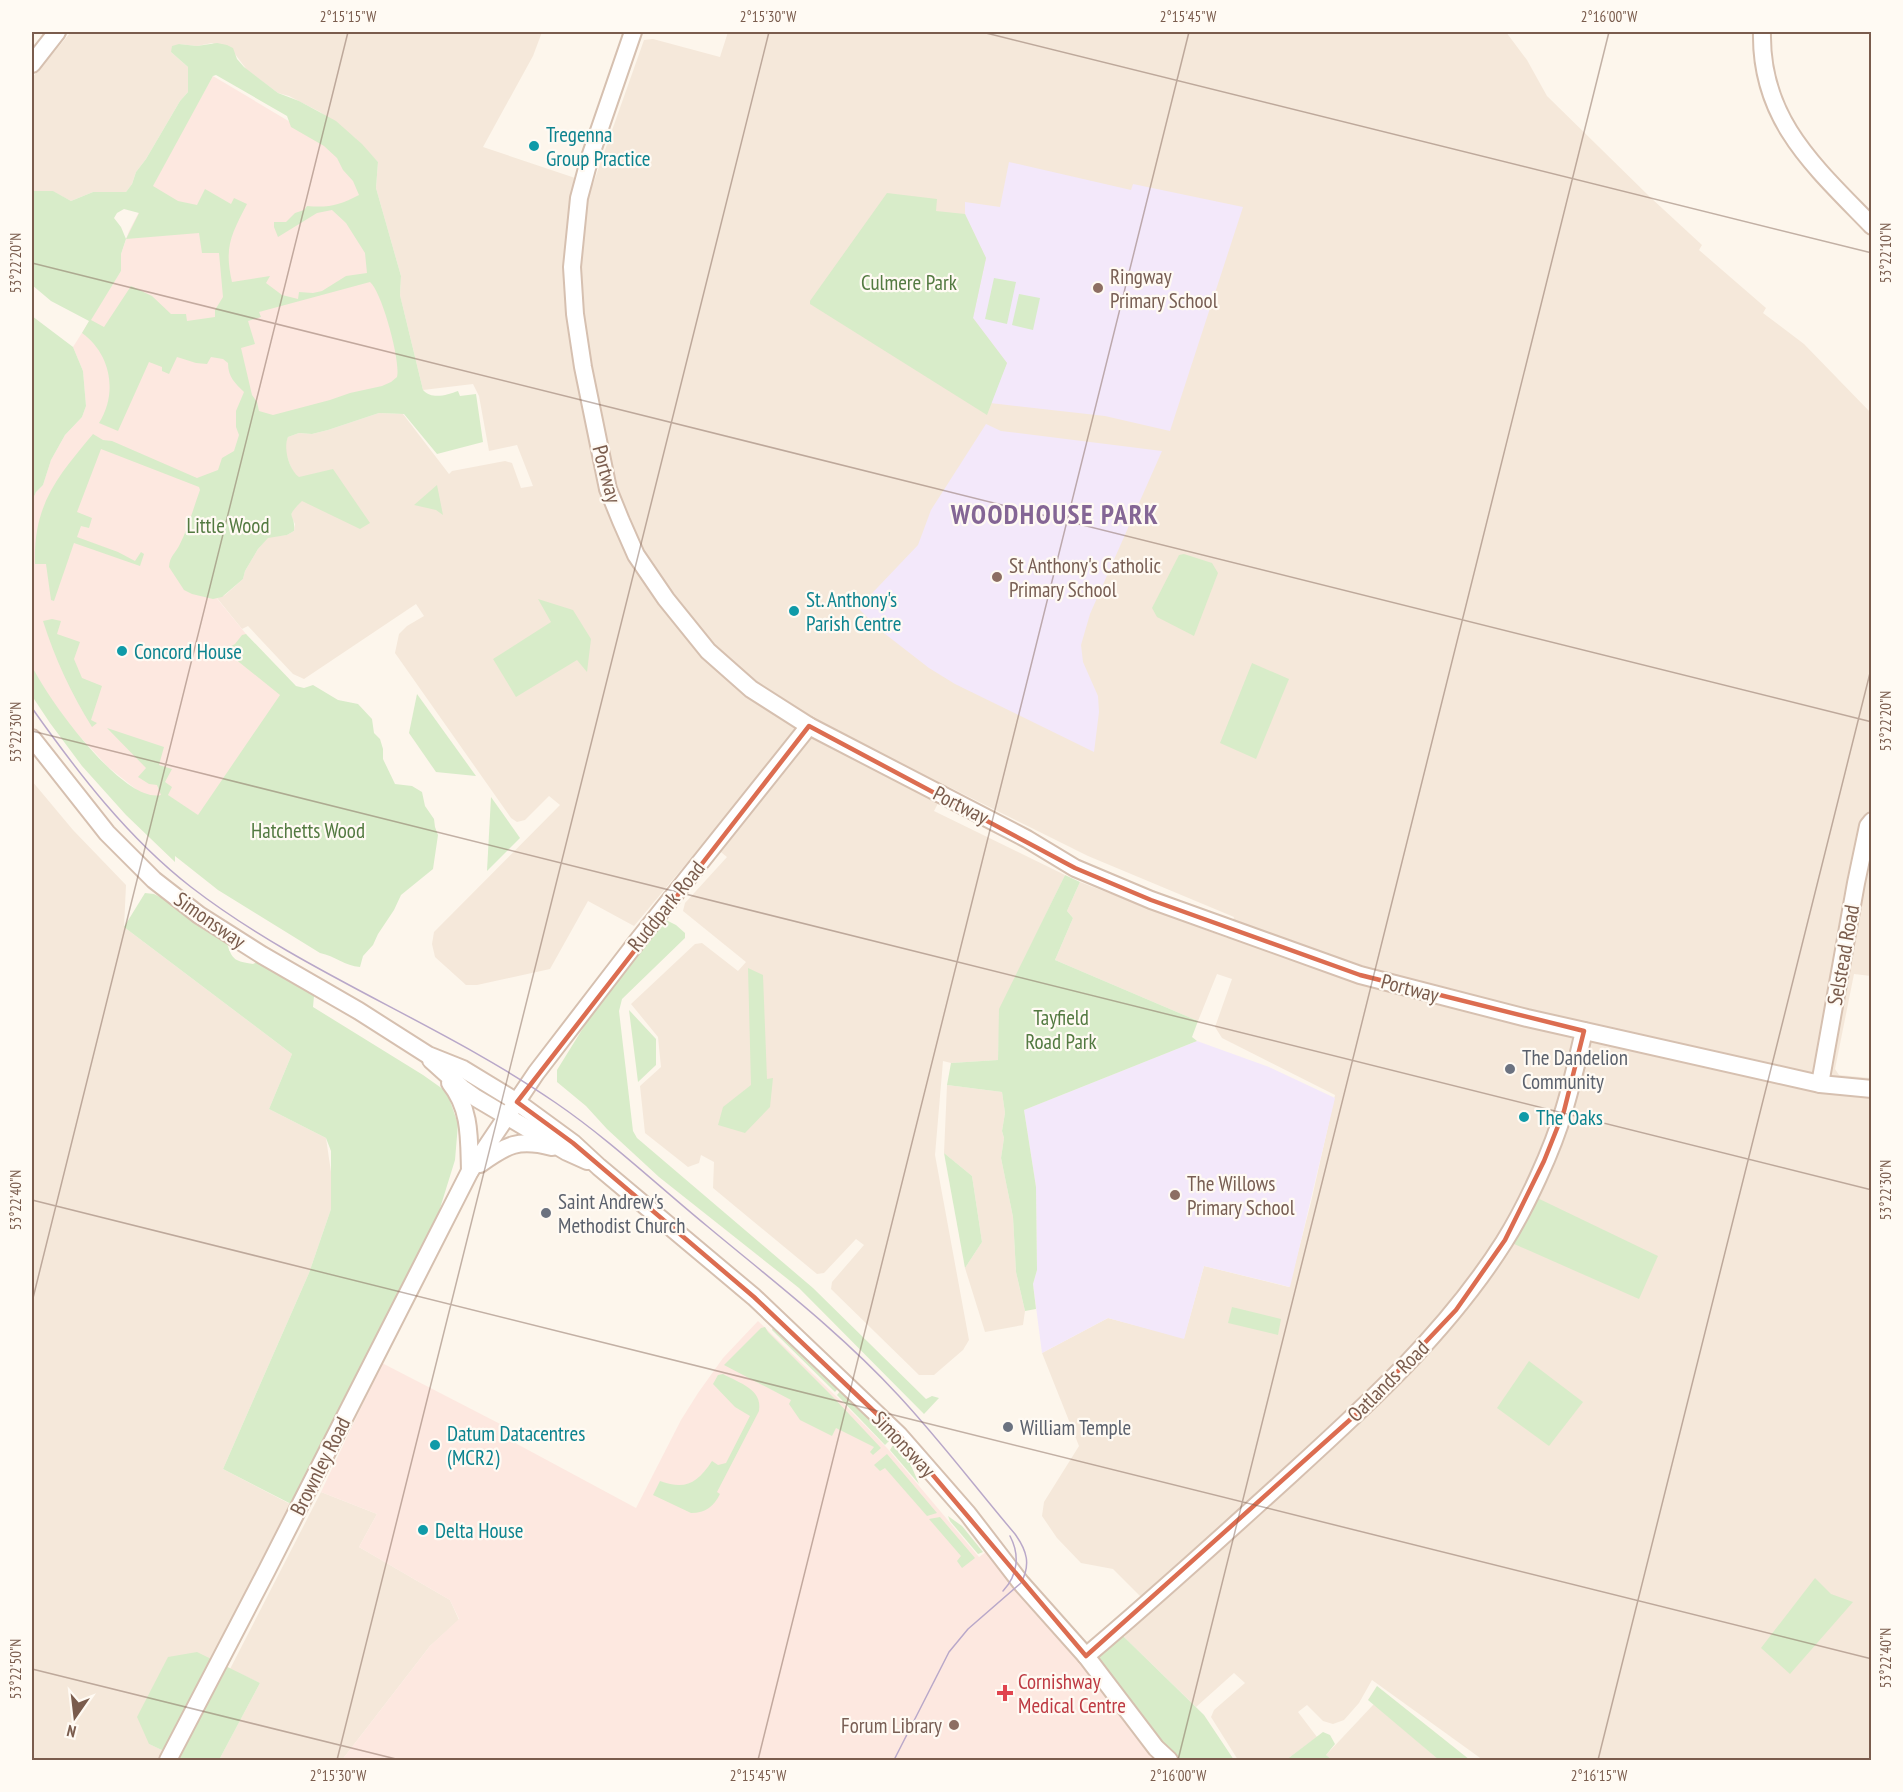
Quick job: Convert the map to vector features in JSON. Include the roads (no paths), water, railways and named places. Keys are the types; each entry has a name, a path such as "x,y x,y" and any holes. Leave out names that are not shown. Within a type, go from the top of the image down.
{"street":[{"path":"32,64 57,32"},
{"name":"Portway","path":"633,32 590,157 576,219 572,267 575,314 582,360 608,489 636,555 666,599 708,651 750,689 809,726 1007,829 1075,868 1151,900 1349,972 1461,1002 1820,1084 1872,1089"},
{"path":"1761,32 1763,63 1778,113 1789,134 1822,175 1872,226"},
{"name":"Ruddpark Road","path":"507,1116 639,939 809,726"},
{"name":"Simonsway","path":"32,738 107,833 154,880 199,915 262,955 359,1011 504,1104 507,1116 567,1152 599,1167"},
{"name":"Selstead Road","path":"1820,1084 1854,894 1870,824"},
{"name":"Oatlands Road","path":"1086,1656 1208,1550 1362,1409 1430,1340 1456,1310 1505,1240 1544,1161 1564,1112 1584,1031"},
{"path":"436,1061 457,1092 466,1113 469,1127 470,1171"},
{"name":"Simonsway","path":"436,1061 463,1069 522,1095 599,1167 754,1297 899,1436 968,1514 1021,1583 1086,1656 1156,1748 1169,1761"},
{"name":"Brownley Road","path":"168,1761 470,1171 507,1116"},
{"path":"470,1171 503,1148 515,1143 544,1145 567,1152"}],"tram line":[{"path":"32,708 105,804 146,848 191,887 234,918 279,946 466,1047 576,1117 829,1328 876,1372 943,1446 1015,1534 1025,1552 1027,1564 1021,1583 968,1629 949,1652 894,1760"},
{"path":"1003,1591 1012,1578 1016,1565 1015,1550 1010,1536"}],"place":[{"name":"Tregenna Group Practice","path":"534,146"},
{"name":"Ringway Primary School","path":"1098,288"},
{"name":"St Anthony's Catholic Primary School","path":"997,577"},
{"name":"St. Anthony's Parish Centre","path":"794,611"},
{"name":"Concord House","path":"122,651"},
{"name":"The Dandelion Community","path":"1510,1069"},
{"name":"The Oaks","path":"1524,1117"},
{"name":"The Willows Primary School","path":"1175,1195"},
{"name":"Saint Andrew's Methodist Church","path":"546,1213"},
{"name":"William Temple","path":"1008,1427"},
{"name":"Datum Datacentres (MCR2)","path":"435,1445"},
{"name":"Delta House","path":"423,1530"},
{"name":"Cornishway Medical Centre","path":"1005,1693"},
{"name":"Forum Library","path":"954,1725"}],"district":[{"name":"WOODHOUSE PARK","path":"1055,514"}],"park label":[{"name":"Culmere Park","path":"909,282"},
{"name":"Little Wood","path":"228,525"},
{"name":"Hatchetts Wood","path":"308,830"},
{"name":"Tayfield Road Park","path":"1061,1029"}]}
